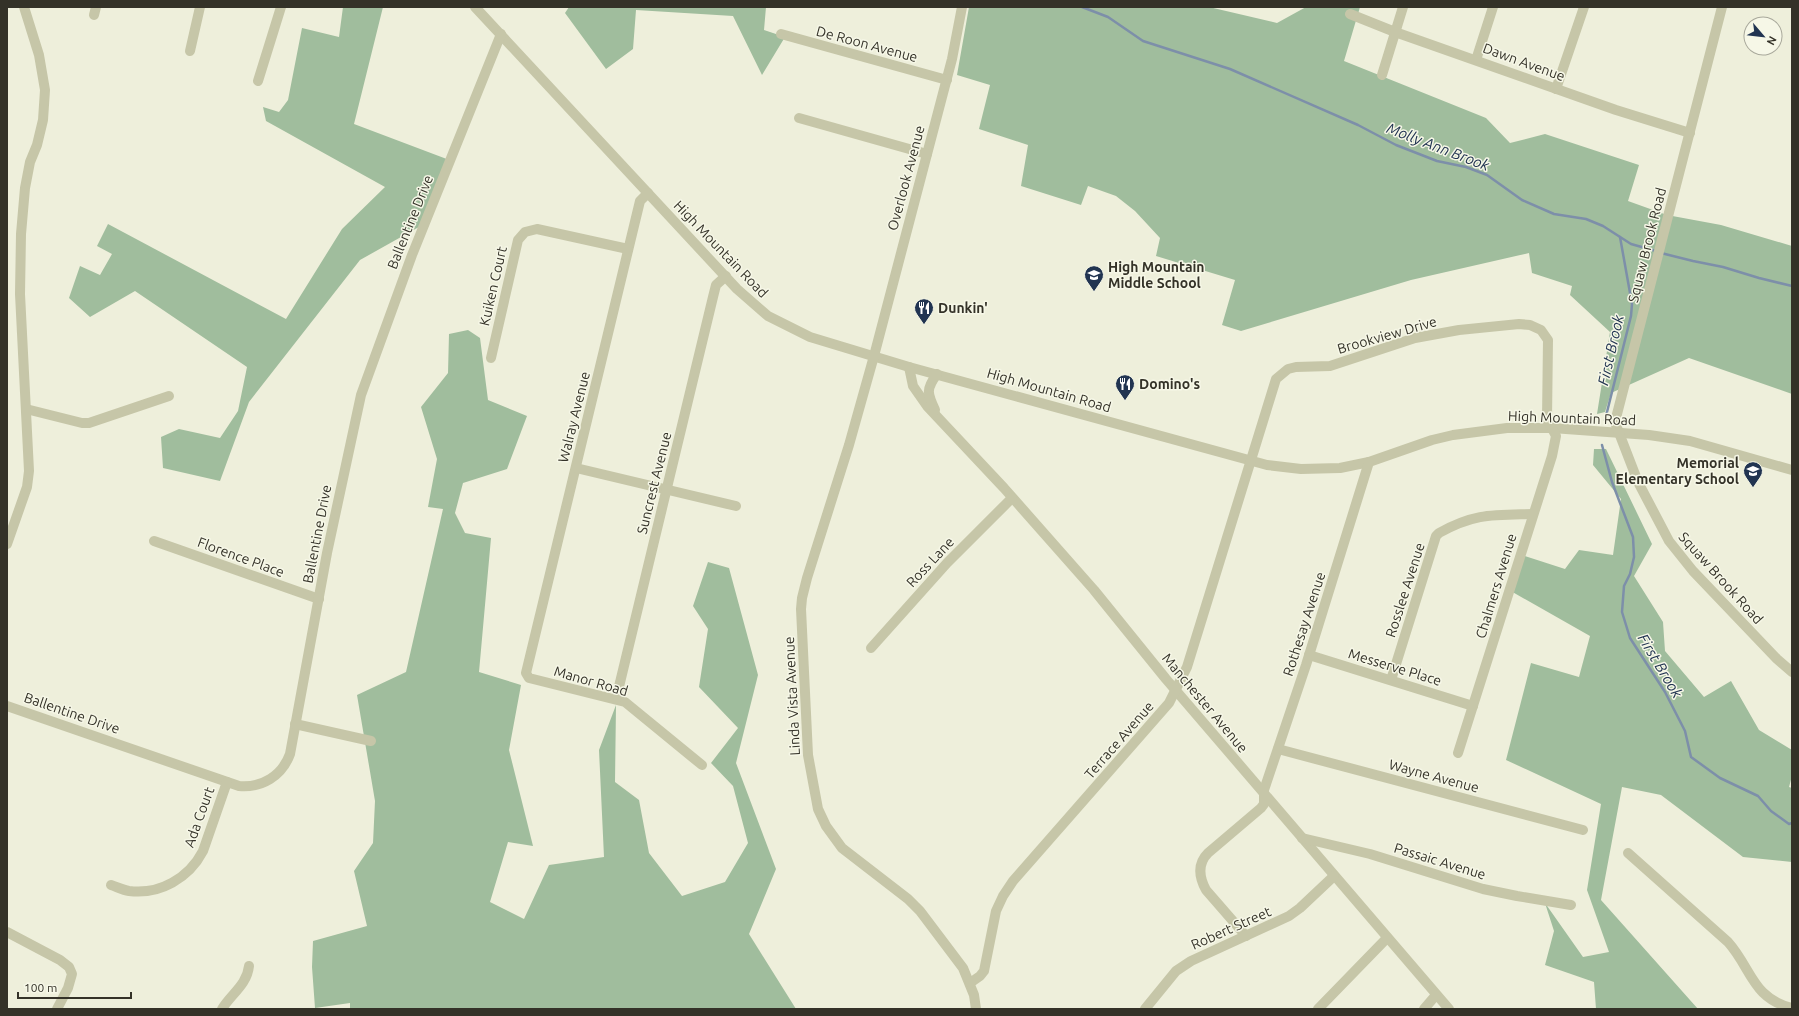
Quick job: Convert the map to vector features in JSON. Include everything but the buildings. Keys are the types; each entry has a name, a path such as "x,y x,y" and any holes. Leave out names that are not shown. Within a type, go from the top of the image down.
{"street":[{"path":"7,544 28,481 29,447 20,301 21,234 25,188 30,162 37,145 43,120 45,90 39,55 24,7"},
{"path":"190,51 200,7"},
{"path":"258,81 281,7"},
{"name":"High Mountain Road","path":"475,7 726,276 763,312 810,338 909,367 1250,461 1282,467 1319,469 1340,468 1370,462 1432,440 1453,435 1508,428 1552,428 1618,433 1690,441 1792,470"},
{"name":"Overlook Avenue","path":"874,356 947,80 962,7"},
{"path":"1382,75 1403,7"},
{"path":"1476,60 1493,7"},
{"path":"1556,89 1584,7"},
{"name":"Squaw Brook Road","path":"1722,7 1616,418 1618,433 1638,482 1669,541 1693,571 1777,659 1792,672"},
{"name":"Dawn Avenue","path":"1350,14 1395,32 1556,89 1616,110 1690,133"},
{"name":"Ballentine Drive","path":"7,706 239,786 251,786 265,782 278,774 284,768 289,758 319,599 362,394 370,367 412,255 500,34"},
{"name":"De Roon Avenue","path":"781,34 947,80"},
{"path":"799,118 927,154"},
{"name":"Walray Avenue","path":"532,651 640,201 648,193"},
{"name":"Kuiken Court","path":"491,358 518,240 525,232 537,229 628,250"},
{"name":"Suncrest Avenue","path":"616,699 716,286 726,276"},
{"name":"Brookview Drive","path":"1250,461 1273,383 1288,369 1298,366 1330,366 1415,338 1479,327 1519,324 1530,325 1536,327 1545,335 1549,345 1547,418 1552,428"},
{"name":"Linda Vista Avenue","path":"874,356 802,598 808,755 818,809 826,826 838,843 920,911 963,968 970,983"},
{"name":"Manchester Avenue","path":"909,367 911,381 919,396 1094,590 1176,691 1449,1009"},
{"name":"Manchester Avenue","path":"937,374 930,384 928,393 938,417"},
{"path":"26,409 82,423 89,423 169,396"},
{"name":"Chalmers Avenue","path":"1458,753 1552,456 1556,436 1552,428"},
{"name":"Terrace Avenue","path":"970,983 984,971 996,911 1003,896 1013,881 1170,703 1187,667 1250,461"},
{"name":"Rothesay Avenue","path":"1246,936 1206,890 1200,875 1200,867 1202,860 1208,853 1264,804 1264,790 1309,655 1370,462"},
{"path":"576,468 736,506"},
{"name":"Ross Lane","path":"871,648 947,563 1012,498"},
{"name":"Rosslee Avenue","path":"1391,680 1436,536 1459,522 1484,515 1533,514"},
{"name":"Florence Place","path":"154,541 319,599"},
{"name":"Manor Road","path":"532,651 526,673 529,678 625,702 702,765"},
{"name":"Messerve Place","path":"1309,655 1473,706"},
{"path":"295,724 371,741"},
{"name":"Wayne Avenue","path":"1278,749 1583,830"},
{"name":"Ada Court","path":"111,885 128,891 147,891 163,887 188,872 197,862 202,851 227,782"},
{"name":"Passaic Avenue","path":"1302,838 1370,854 1483,889 1571,905"},
{"path":"1628,853 1728,942 1734,949 1756,985 1765,995 1777,1003 1792,1008"},
{"name":"Robert Street","path":"1145,1009 1176,971 1199,957 1289,916 1300,908 1334,876"},
{"path":"7,932 60,960 70,967 72,974 68,988 57,1009"},
{"path":"1318,1009 1387,938"},
{"path":"222,1009 244,982 248,974 249,966"},
{"path":"970,983 976,1009"},
{"path":"1424,1009 1436,995"}],"green space":[{"path":"343,7 383,7 354,124 452,161 426,223 360,260 249,402 220,481 163,468 161,437 179,429 220,438 238,411 247,367 135,291 90,317 69,298 80,266 100,275 112,254 97,246 108,224 286,319 342,229 385,187 266,121 263,107 279,112 288,100 302,28 339,37"},
{"path":"569,7 766,7 764,30 785,37 762,75 733,16 636,10 633,49 606,69 565,13"},
{"path":"969,7 1209,7 1277,23 1306,7 1360,7 1344,61 1486,118 1510,143 1545,134 1639,165 1628,201 1667,215 1721,225 1792,246 1792,394 1689,358 1611,393 1605,412 1597,414 1610,332 1570,295 1572,286 1532,273 1529,253 1411,280 1241,331 1222,325 1235,280 1156,256 1160,238 1135,211 1116,196 1088,186 1081,205 1021,186 1028,145 979,129 990,85 957,75"},
{"path":"468,330 480,338 488,400 527,416 507,469 463,483 455,513 465,533 491,538 479,672 521,685 509,750 533,846 508,842 490,902 524,919 549,865 604,857 599,750 616,705 615,782 639,800 649,853 682,896 725,882 748,843 733,786 711,763 738,728 699,687 708,629 693,606 708,562 729,568 758,675 736,763 776,869 749,934 796,1009 350,1009 350,1003 315,1008 312,967 313,941 367,926 354,871 373,843 375,801 357,695 406,672 443,509 428,507 437,459 421,407 448,373 449,334"},
{"path":"1594,449 1606,449 1652,544 1634,576 1663,622 1665,651 1704,697 1731,681 1759,730 1792,750 1792,776 1789,787 1792,788 1792,862 1743,857 1661,795 1622,787 1601,900 1698,1009 1596,1009 1594,982 1545,965 1554,931 1545,903 1583,957 1609,952 1587,890 1601,804 1506,760 1531,663 1579,677 1590,636 1509,590 1522,555 1565,569 1579,550 1613,555 1621,499 1593,465"}],"waterway":[{"name":"Molly Ann Brook","path":"1082,7 1108,17 1143,41 1230,69 1358,125 1396,145 1437,161 1466,167 1487,175 1522,200 1554,214 1586,219 1603,226 1631,244 1656,251"},
{"name":"First Brook","path":"1605,420 1631,316 1632,304 1620,237"},
{"name":"Molly Ann Brook","path":"1661,253 1723,267 1792,286"},
{"name":"First Brook","path":"1602,445 1612,482 1633,537 1634,557 1630,574 1624,586 1622,612 1630,638 1665,692 1685,731 1691,757 1720,778 1758,796 1771,811 1789,824 1792,823"}],"place":[{"name":"High Mountain Middle School","path":"1094,292"},
{"name":"Dunkin'","path":"924,325"},
{"name":"Domino's","path":"1125,401"},
{"name":"Memorial Elementary School","path":"1753,488"}]}
